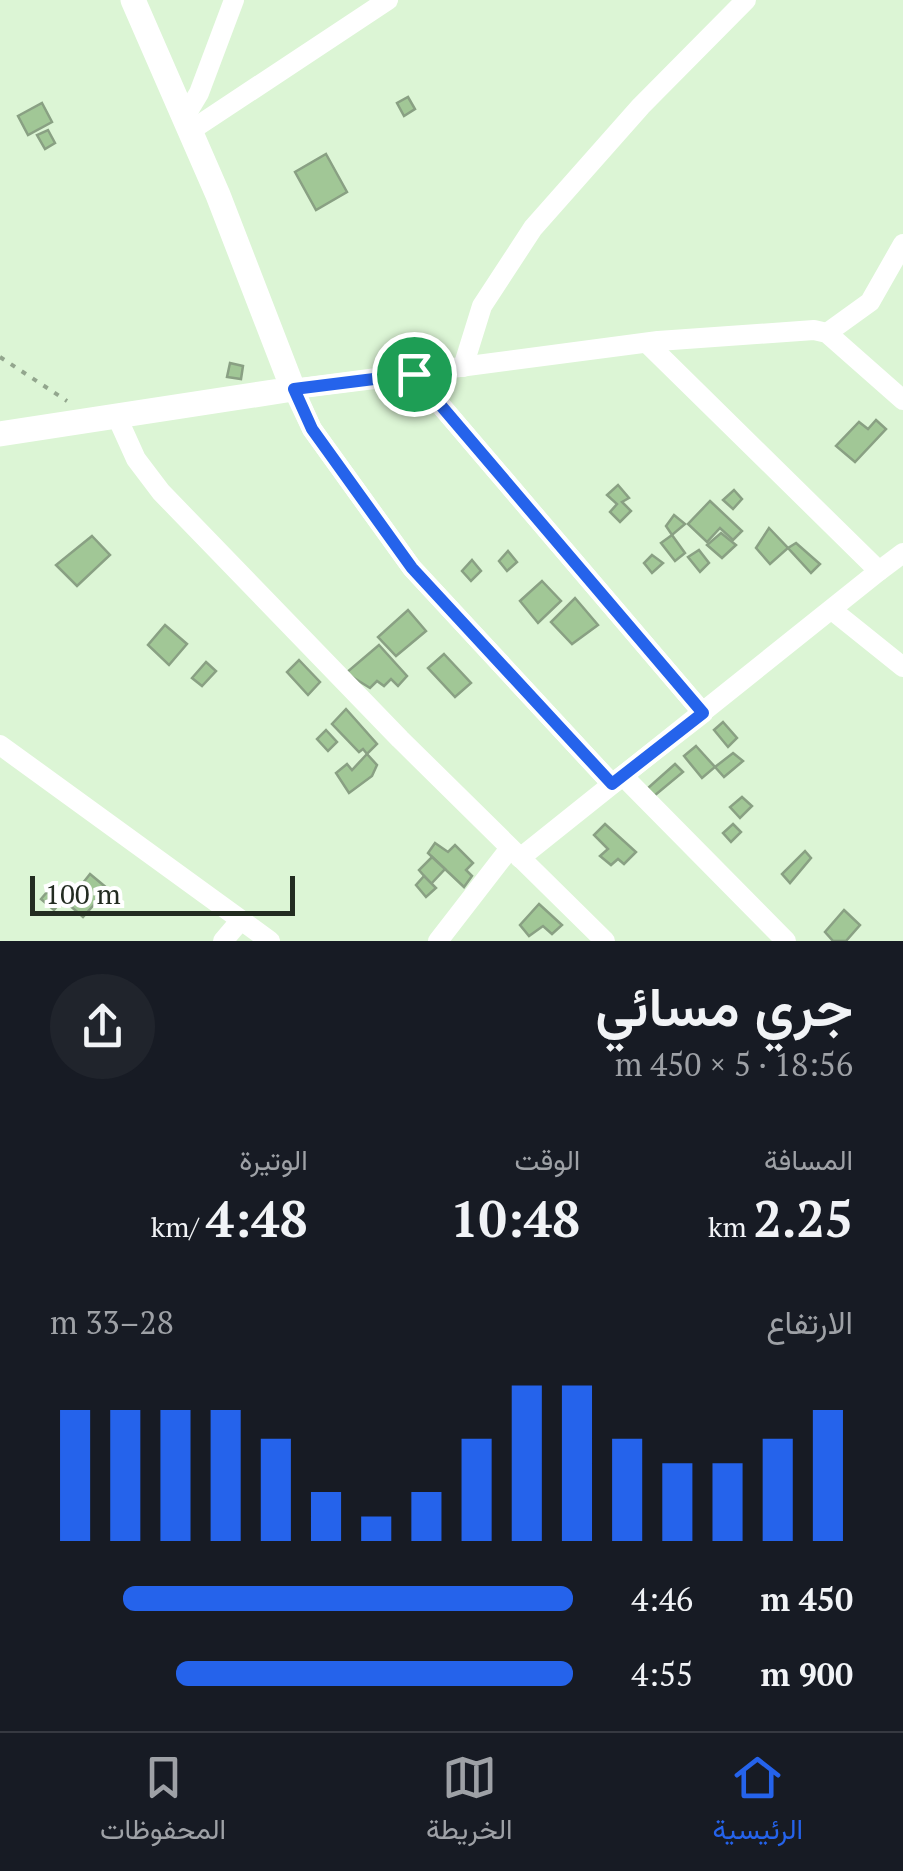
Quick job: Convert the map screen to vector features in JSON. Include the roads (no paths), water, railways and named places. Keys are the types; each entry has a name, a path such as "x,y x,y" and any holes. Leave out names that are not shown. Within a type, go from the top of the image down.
{"street":[{"path":"133,0 312,429 412,568 617,780 786,941"},
{"path":"187,124 234,0"},
{"path":"187,124 388,0"},
{"path":"463,367 482,306 532,228 641,106 746,0"},
{"path":"827,334 870,302 903,244"},
{"path":"0,434 294,389 647,343 794,330 827,334 903,400"},
{"path":"647,343 879,571"},
{"path":"414,374 703,713"},
{"path":"107,419 161,492 605,941"},
{"path":"438,941 515,853 617,780 903,552"},
{"path":"832,610 903,667"},
{"path":"0,744 270,941"},
{"path":"224,941 240,921"}]}
